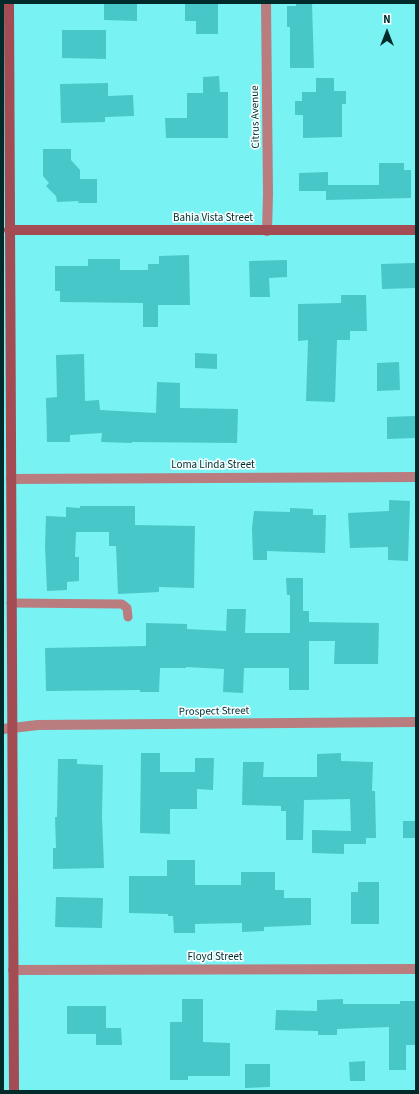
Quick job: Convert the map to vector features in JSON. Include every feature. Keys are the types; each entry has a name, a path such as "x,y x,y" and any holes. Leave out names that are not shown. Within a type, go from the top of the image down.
{"street":[{"path":"9,3 6,61 11,479 11,602 8,728 14,1091"},
{"name":"Citrus Avenue","path":"266,3 268,194 266,231"},
{"name":"Bahia Vista Street","path":"9,230 416,230"},
{"name":"Loma Linda Street","path":"11,479 416,477"},
{"name":"Prospect Street","path":"8,728 38,725 416,722"},
{"name":"Floyd Street","path":"13,970 416,969"}],"lane":[{"path":"11,602 122,604 127,608 128,617"}],"building":[{"path":"104,3 137,3 137,21 104,20"},
{"path":"185,3 218,3 218,34 196,34 196,21 185,21"},
{"path":"296,3 312,3 314,68 290,68 290,27 287,27 287,6 296,6"},
{"path":"62,30 106,30 106,59 62,58"},
{"path":"219,76 220,92 228,92 228,138 166,138 165,118 187,118 187,93 203,93 203,77"},
{"path":"316,78 334,78 334,91 346,91 346,104 342,104 342,137 303,138 303,115 295,115 295,101 302,101 302,92 316,92"},
{"path":"108,83 108,96 133,95 134,116 105,117 105,122 61,123 60,84"},
{"path":"43,149 71,149 71,160 80,170 80,179 97,179 97,203 78,203 79,201 57,202 56,196 46,186 49,183 43,176"},
{"path":"379,163 404,163 404,170 411,170 411,198 326,200 326,191 299,191 299,173 328,172 328,185 379,185"},
{"path":"189,255 190,305 158,305 158,327 143,327 143,303 60,302 60,291 55,291 55,266 88,266 88,259 120,259 120,270 148,270 148,264 159,264 159,256"},
{"path":"287,260 287,277 269,278 270,297 250,297 249,261"},
{"path":"415,263 415,288 382,289 381,264"},
{"path":"341,295 366,295 367,331 350,331 350,340 337,340 335,402 306,401 308,340 298,341 298,304 341,303"},
{"path":"195,353 217,354 217,369 195,368"},
{"path":"84,354 85,401 99,400 100,410 156,413 157,382 180,383 180,408 238,409 237,443 101,442 102,433 70,435 70,442 47,442 46,398 57,397 56,355"},
{"path":"399,362 400,390 377,391 377,363"},
{"path":"416,416 416,438 387,439 387,417"},
{"path":"389,500 410,501 408,561 388,560 388,547 350,548 348,513 389,511"},
{"path":"80,506 135,506 135,525 195,526 194,588 159,587 159,592 118,594 116,546 109,546 109,532 76,532 75,557 79,557 79,581 67,582 67,590 47,591 45,546 46,516 66,517 66,507 80,508"},
{"path":"290,508 313,509 313,515 326,515 325,553 267,551 267,560 253,560 252,528 254,511 290,512"},
{"path":"286,578 303,578 303,611 309,611 309,622 379,623 378,664 334,664 335,641 309,641 309,690 289,690 289,668 244,668 243,693 223,692 224,669 186,667 160,668 159,692 140,692 140,690 46,691 45,648 146,646 146,623 187,624 187,629 226,631 227,609 246,609 245,633 290,633 290,595 287,595"},
{"path":"141,753 160,753 160,772 195,772 195,758 214,758 213,790 197,789 197,809 170,809 170,834 140,833"},
{"path":"341,753 341,761 373,762 372,791 375,791 376,838 366,838 366,844 344,844 344,854 312,853 312,830 351,831 350,799 304,800 303,840 286,840 286,811 281,811 281,806 242,805 243,762 264,762 263,777 317,777 317,754"},
{"path":"58,759 77,759 77,764 103,765 102,817 104,868 53,869 53,848 56,848 55,817 57,817"},
{"path":"403,821 416,821 416,838 403,838"},
{"path":"167,860 195,860 195,885 241,885 241,872 275,872 275,890 284,890 284,898 311,898 311,925 264,927 264,931 242,932 242,923 195,924 195,933 174,933 173,916 168,916 168,914 129,913 129,876 167,876"},
{"path":"358,882 379,882 379,924 351,924 351,892 358,892"},
{"path":"56,897 103,898 102,928 55,927"},
{"path":"182,999 203,999 203,1042 230,1043 230,1076 188,1076 188,1080 170,1080 170,1022 182,1022"},
{"path":"343,999 343,1004 400,1004 400,1001 416,1001 416,1045 406,1045 406,1070 389,1070 389,1027 337,1029 337,1035 318,1035 318,1031 275,1030 276,1010 317,1011 317,1000"},
{"path":"67,1006 106,1006 106,1028 121,1028 122,1045 96,1045 96,1034 67,1034"},
{"path":"365,1061 365,1081 350,1081 349,1062"},
{"path":"245,1064 270,1064 270,1087 245,1088"}]}
